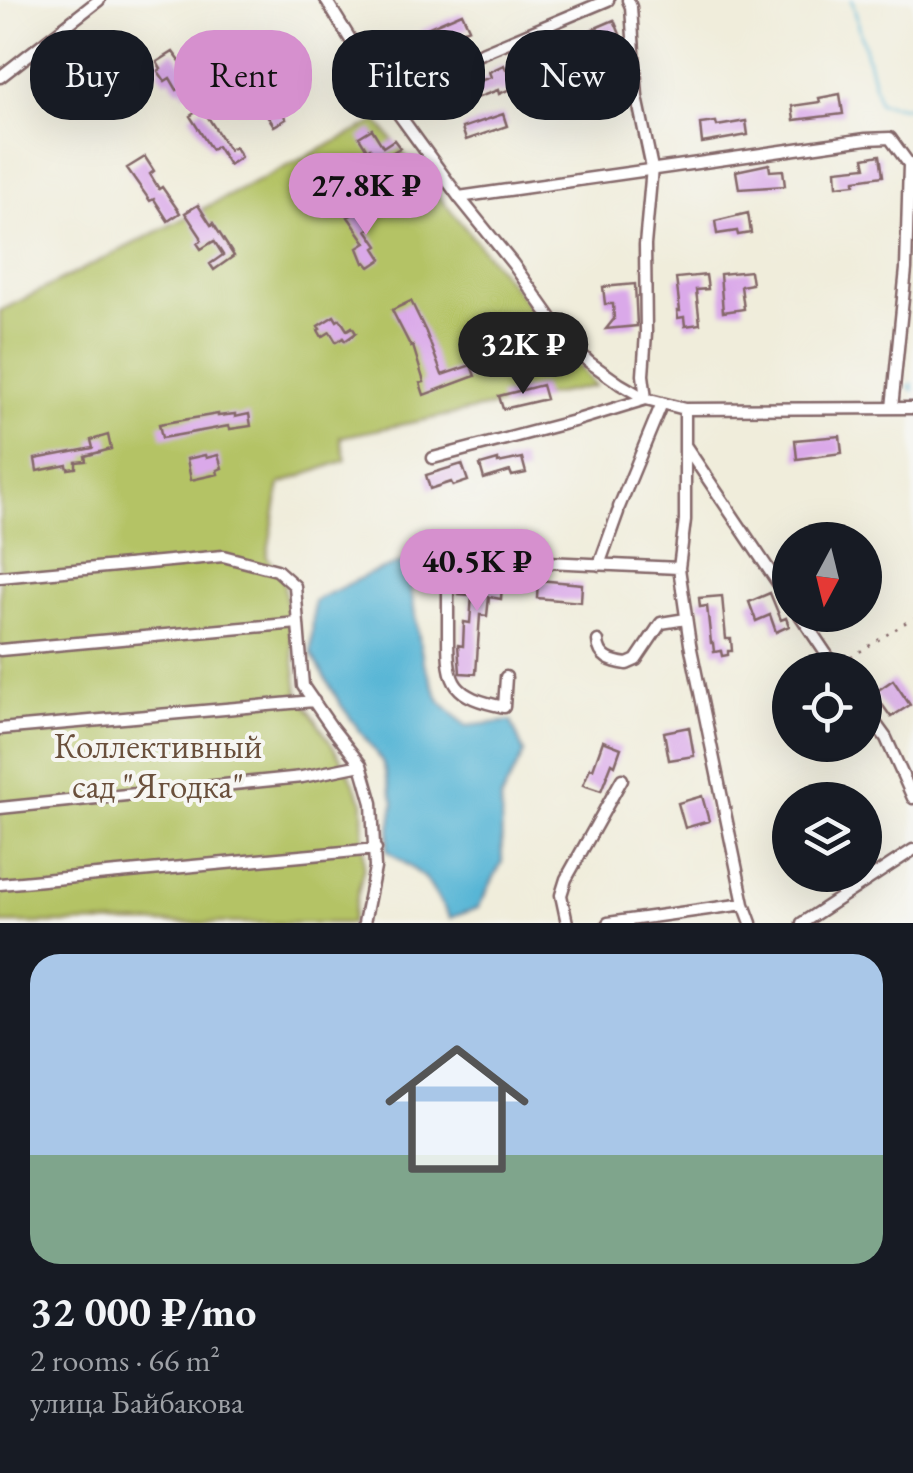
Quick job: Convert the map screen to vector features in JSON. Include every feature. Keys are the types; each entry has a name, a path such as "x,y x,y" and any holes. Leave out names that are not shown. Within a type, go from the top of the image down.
{"street":[{"path":"0,78 98,0"},
{"path":"326,0 345,30"},
{"path":"485,52 608,0"},
{"path":"628,0 637,97 652,168 646,245 646,399"},
{"path":"403,120 568,342 590,362 646,399 684,408 913,408"},
{"path":"459,197 890,138 909,164 906,269 892,408"},
{"path":"434,458 646,399"},
{"path":"598,565 662,403"},
{"path":"684,408 686,520 678,568 744,904 751,923"},
{"path":"685,445 772,573"},
{"path":"0,577 223,556 277,570 294,586 303,686 361,765 372,803 375,868 364,923"},
{"path":"506,677 504,707 476,700 459,688 448,672 448,571 460,558 678,568"},
{"path":"598,641 606,658 627,664 636,660 662,623 686,619"},
{"path":"0,650 298,623"},
{"path":"0,729 314,701"},
{"path":"882,732 913,798"},
{"path":"0,808 302,776 361,765"},
{"path":"567,923 561,896 566,879 622,779"},
{"path":"0,884 375,849"},
{"path":"802,923 913,850"},
{"path":"608,923 744,904"}],"path":[{"path":"862,652 913,618"}],"green space":[{"name":"Коллективный сад \"Ягодка\"","path":"377,121 595,386 340,437 346,460 280,484 267,557 283,577 298,692 346,767 363,802 364,866 351,923 0,923 0,311"}],"water":[{"path":"406,561 423,661 440,701 466,726 511,721 524,753 501,798 502,862 478,908 450,918 425,878 387,850 394,802 382,761 341,705 311,653 314,601"}],"building":[{"path":"462,13 469,28 464,30 422,30"},
{"path":"614,20 618,30 591,30"},
{"path":"174,53 174,85 170,78 165,81 157,62"},
{"path":"504,65 505,91 485,95 489,72"},
{"path":"840,94 843,114 794,120 792,106"},
{"path":"503,114 507,126 466,140 462,128"},
{"path":"193,120 210,120 229,150 235,147 241,157 229,165 217,146 211,149"},
{"path":"746,121 748,135 702,143 700,124 716,122 717,126"},
{"path":"372,129 383,147 394,140 400,148 388,155 399,173 384,183 377,172 384,168 359,137"},
{"path":"880,155 883,176 837,186 836,170 866,167 864,158"},
{"path":"145,157 159,189 162,187 180,213 168,221 127,168"},
{"path":"769,164 770,171 783,170 785,186 739,189 736,171"},
{"path":"198,205 234,256 214,270 210,264 223,255 214,241 201,249 197,243 201,237 185,213"},
{"path":"362,209 373,227 367,230 382,259 370,267 358,248 366,243 348,217"},
{"path":"748,213 751,233 717,234 715,221"},
{"path":"750,271 752,284 741,286 744,309 723,312 720,274"},
{"path":"706,275 708,289 696,290 700,324 685,326 684,317 678,318 676,278"},
{"path":"635,284 637,326 606,329 614,319 613,304 605,304 603,287"},
{"path":"411,301 442,375 471,365 475,376 424,395 413,346 392,310"},
{"path":"334,316 347,330 352,327 356,333 345,341 343,338 336,342 330,332 322,337 318,326"},
{"path":"542,385 546,399 503,409 499,396"},
{"path":"218,414 249,414 251,426 162,438 159,424"},
{"path":"108,435 111,449 85,456 86,461 76,462 76,468 68,469 67,465 37,471 35,459 93,448 91,440"},
{"path":"840,436 842,453 797,459 795,440"},
{"path":"218,455 222,468 217,470 218,474 191,480 187,459"},
{"path":"522,458 526,473 512,476 510,471 484,479 480,465"},
{"path":"462,464 468,481 430,489 426,475"},
{"path":"484,570 503,572 501,599 489,597 487,616 480,615 476,674 460,673 458,645 463,646 464,622 470,623 472,595 459,594 460,576 484,577"},
{"path":"538,580 582,584 581,602 537,598"},
{"path":"770,593 772,621 770,615 756,621 749,602"},
{"path":"722,596 726,639 731,639 732,651 722,656 721,651 714,652 707,606 700,607 699,598"},
{"path":"893,680 910,705 891,717 882,704 882,688"},
{"path":"689,727 694,756 669,760 664,732"},
{"path":"603,741 621,748 601,791 583,785"},
{"path":"702,796 709,821 685,828 678,803"}],"waterway":[{"path":"852,0 879,103 913,108"},
{"path":"913,384 909,386 913,390"}]}
